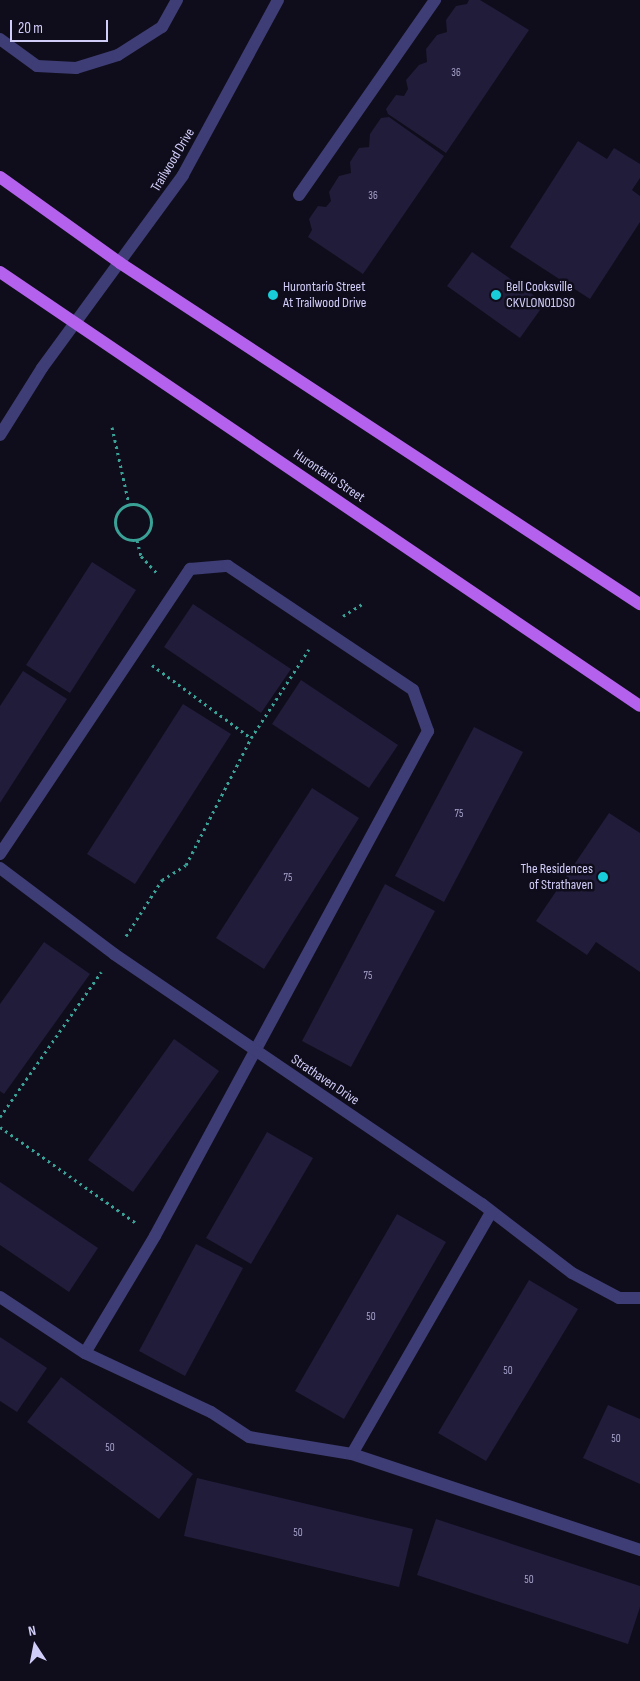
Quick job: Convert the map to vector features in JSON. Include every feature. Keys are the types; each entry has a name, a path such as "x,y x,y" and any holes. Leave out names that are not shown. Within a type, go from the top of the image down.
{"main road":[{"path":"0,177 120,263 640,604"},
{"name":"Hurontario Street","path":"0,272 640,706"}],"street":[{"path":"0,39 37,66 76,68 118,55 162,27 177,0"},
{"name":"Trailwood Drive","path":"0,435 42,368 183,175 278,0"},
{"path":"299,195 435,0"},
{"path":"0,854 190,569 228,566 413,690 428,731 155,1236 84,1353"},
{"name":"Strathaven Drive","path":"0,868 114,954 491,1212 602,1291 619,1298 640,1298"},
{"path":"352,1454 491,1212"},
{"path":"0,1297 84,1353 211,1412 248,1437 352,1454 640,1550"}],"path":[{"path":"112,427 129,504"},
{"path":"129,504 141,506 152,519 147,535 137,540 125,539 116,528 116,514 129,504"},
{"path":"137,540 141,556 175,593"},
{"path":"0,1117 114,954 162,880 186,865 250,738 322,629 364,603"},
{"path":"135,653 250,738"},
{"path":"0,1127 155,1236"}],"building":[{"path":"469,0 480,0 529,30 446,153 388,114 386,109 396,95 404,96 408,89 406,80 419,65 427,62 426,49 437,35 447,32 446,20 456,6 467,4"},
{"path":"389,117 444,156 363,274 308,237 312,230 309,219 318,206 326,207 331,201 329,192 339,176 351,173 350,162 359,148 369,147 370,134 381,118"},
{"path":"578,141 607,159 614,148 640,164 640,178 632,190 640,196 640,222 590,299 510,247"},
{"name":"Bell Cooksville CKVLON01DS0","path":"472,252 545,303 520,338 447,286"},
{"path":"92,562 136,590 70,693 26,665"},
{"path":"193,604 291,669 261,713 164,647"},
{"path":"23,671 67,699 0,803 0,706"},
{"path":"301,680 398,745 369,788 272,724"},
{"path":"183,704 231,734 135,884 87,854"},
{"path":"474,727 523,752 444,902 395,876"},
{"path":"312,788 359,818 264,969 216,938"},
{"name":"The Residences of Strathaven","path":"609,813 640,833 640,972 596,942 587,955 536,921"},
{"path":"385,884 435,911 351,1067 302,1041"},
{"path":"44,942 90,974 4,1094 0,1091 0,1004"},
{"path":"174,1039 219,1071 133,1192 88,1160"},
{"path":"267,1132 313,1158 251,1264 206,1238"},
{"path":"0,1182 98,1248 69,1292 0,1245"},
{"path":"397,1214 446,1242 344,1419 295,1391"},
{"path":"196,1244 243,1268 185,1376 139,1351"},
{"path":"529,1280 578,1309 486,1461 438,1433"},
{"path":"0,1337 47,1368 17,1412 0,1401"},
{"path":"61,1377 193,1474 159,1519 27,1422"},
{"path":"608,1405 640,1419 640,1484 583,1458"},
{"path":"197,1478 413,1529 399,1587 184,1536"},
{"path":"436,1519 640,1586 640,1607 628,1644 417,1575"}],"place":[{"name":"Hurontario Street At Trailwood Drive","path":"273,295"},
{"name":"Bell Cooksville CKVLON01DS0","path":"496,295"},
{"name":"The Residences of Strathaven","path":"603,877"}]}
